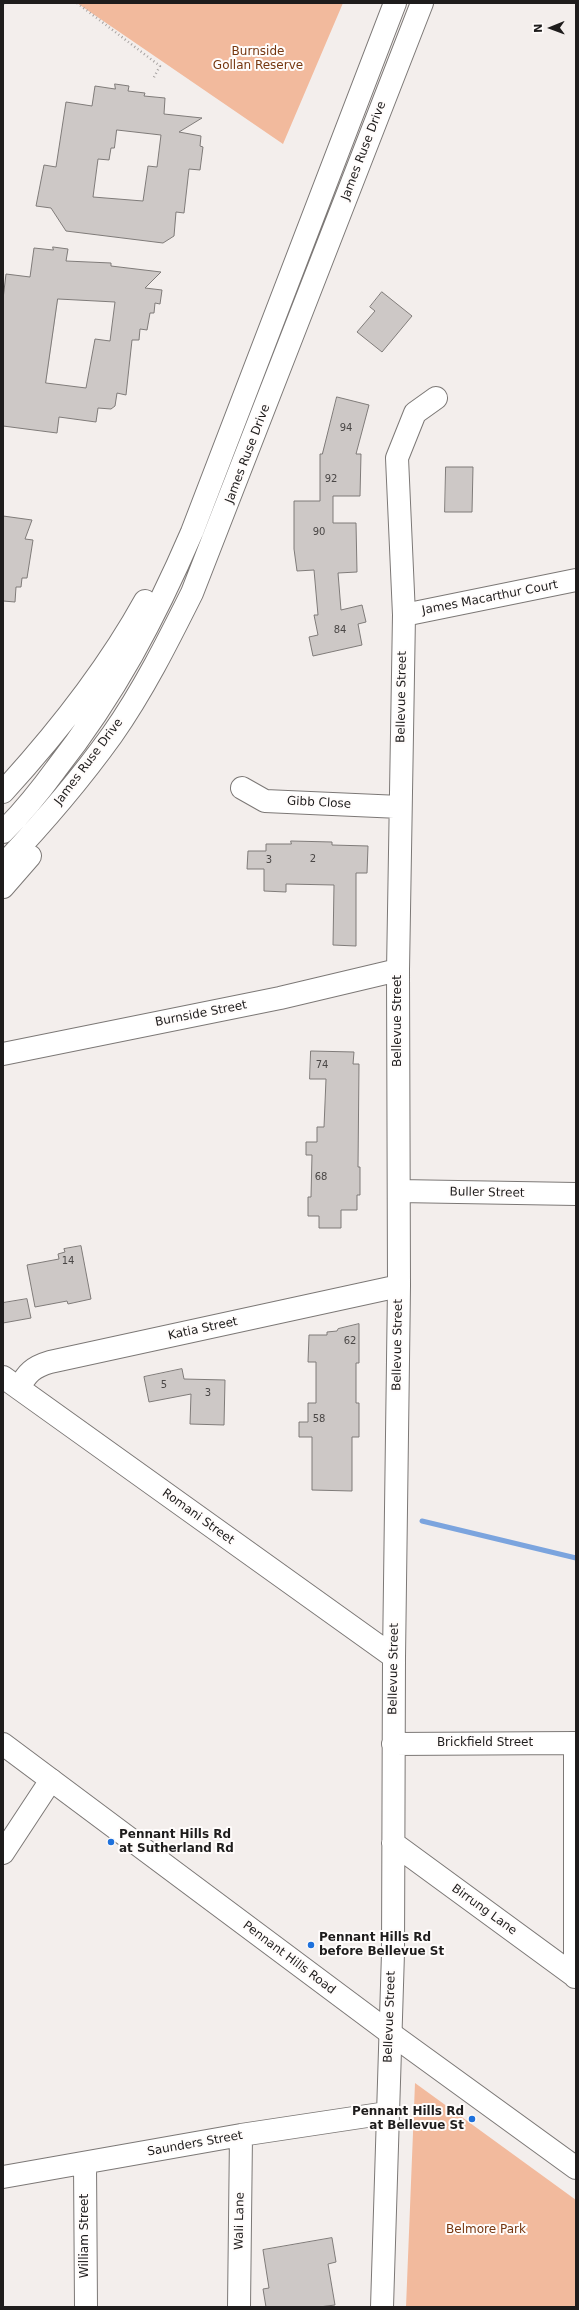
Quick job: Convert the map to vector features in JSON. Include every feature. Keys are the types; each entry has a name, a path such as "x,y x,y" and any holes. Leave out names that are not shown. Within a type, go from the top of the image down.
{"main road":[{"name":"James Ruse Drive","path":"3,832 45,784 79,740 113,689 143,638 192,532 394,3"},
{"name":"James Ruse Drive","path":"3,865 75,785 113,734 167,644 192,593 422,3"},
{"name":"Bellevue Street","path":"382,2307 393,1953 393,1744 399,1286 398,970 404,615 397,458 415,413 436,398"},
{"path":"3,792 27,766 101,671 128,633 152,588 192,532"},
{"name":"James Macarthur Court","path":"404,615 576,580"},
{"path":"3,887 46,838 72,802 113,734"},
{"name":"Gibb Close","path":"242,788 265,801 400,807"},
{"name":"Burnside Street","path":"3,1054 280,998 398,970"},
{"name":"Buller Street","path":"399,1192 576,1194"},
{"name":"Katia Street","path":"11,1382 36,1366 50,1362 399,1286"},
{"name":"Romani Street","path":"11,1382 394,1656"},
{"path":"576,1743 576,1977"},
{"name":"Brickfield Street","path":"393,1744 576,1743"},
{"name":"Pennant Hills Road","path":"3,1744 390,2033 576,2168"},
{"path":"3,1853 51,1780"},
{"name":"Birrung Lane","path":"393,1843 576,1977"},
{"name":"Saunders Street","path":"3,2177 85,2164 241,2135 387,2113"},
{"name":"Wali Lane","path":"239,2307 241,2135"},
{"name":"William Street","path":"85,2164 86,2307"}],"path":[{"path":"77,3 160,66 153,79"}],"green space":[{"name":"Burnside Gollan Reserve","path":"77,3 343,3 283,144"},
{"name":"Belmore Park","path":"415,2083 576,2200 576,2307 406,2307"}],"building":[{"path":"115,84 129,86 128,91 145,93 144,96 165,98 164,114 202,118 179,132 201,136 200,146 203,147 200,170 189,169 184,213 176,212 174,236 163,243 66,231 51,208 36,206 44,165 56,167 66,102 92,106 95,86 115,89","holes":["117,130 161,135 157,167 148,166 143,201 93,197 98,159 109,160 111,148 114,148"]},
{"path":"53,247 68,249 66,261 111,263 111,266 161,272 145,288 162,290 160,304 155,303 154,313 150,313 147,330 140,329 139,340 132,340 126,395 117,393 115,406 111,409 98,408 96,422 59,417 57,433 3,426 3,299 6,274 30,277 34,248 53,250","holes":["58,299 115,302 110,341 95,339 86,388 46,383"]},
{"path":"382,292 412,316 382,352 357,332 375,311 370,307"},
{"path":"337,397 369,405 356,454 361,454 360,496 333,496 333,523 356,523 357,572 338,573 341,610 362,605 366,622 358,624 362,645 313,656 309,637 318,635 314,615 318,615 314,570 297,571 294,549 294,501 320,501 320,454 322,454"},
{"path":"446,467 473,467 472,512 445,512"},
{"path":"3,516 32,520 25,539 33,540 27,578 22,578 21,587 16,587 15,602 3,601"},
{"path":"291,841 332,842 332,845 368,846 367,873 356,873 356,946 333,945 334,885 286,884 286,892 264,891 264,869 247,869 248,851 266,851 266,844 291,844"},
{"path":"311,1051 354,1052 353,1064 359,1064 358,1167 360,1167 360,1195 357,1195 357,1210 341,1210 341,1228 319,1228 319,1216 308,1216 308,1197 311,1197 312,1155 306,1155 306,1142 317,1142 317,1127 324,1127 326,1079 310,1079"},
{"path":"81,1246 91,1299 68,1304 67,1301 35,1307 27,1265 59,1259 58,1254 65,1252 64,1249"},
{"path":"27,1299 31,1318 3,1323 3,1303"},
{"path":"359,1324 359,1363 356,1363 356,1403 359,1403 359,1437 352,1437 352,1491 312,1490 312,1437 299,1437 299,1422 308,1422 308,1403 316,1403 316,1362 308,1362 309,1335 327,1335 327,1332 337,1331 338,1329"},
{"path":"182,1369 184,1379 225,1380 224,1425 190,1424 191,1394 149,1402 144,1377"},
{"path":"332,2238 336,2262 328,2264 335,2305 319,2307 266,2307 263,2289 269,2288 263,2250"}],"waterway":[{"path":"422,1521 576,1558"}],"place":[{"name":"Pennant Hills Rd at Sutherland Rd","path":"111,1842"},
{"name":"Pennant Hills Rd before Bellevue St","path":"311,1945"},
{"name":"Pennant Hills Rd at Bellevue St","path":"472,2119"}]}
